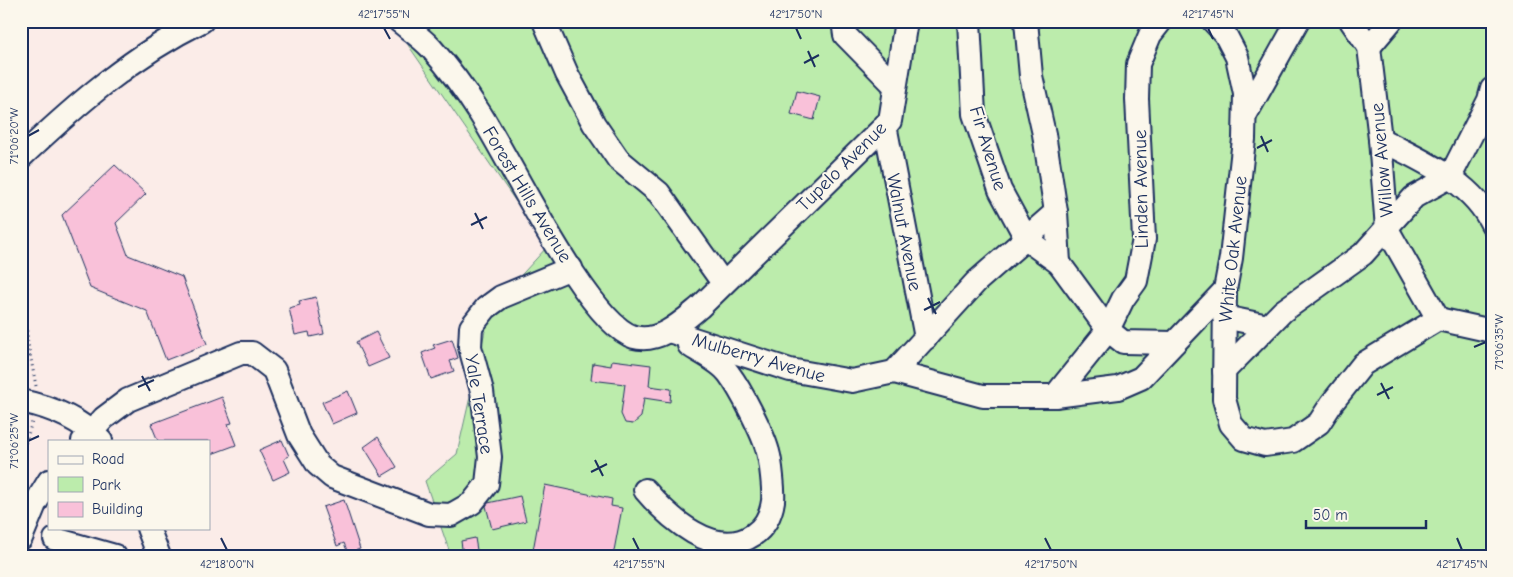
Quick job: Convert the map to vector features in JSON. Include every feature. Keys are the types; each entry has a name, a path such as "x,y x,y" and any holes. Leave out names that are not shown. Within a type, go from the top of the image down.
{"street":[{"path":"21,157 67,113 106,82 168,40 202,21"},
{"name":"Forest Hills Avenue","path":"399,21 430,47 479,112 572,268 599,309 620,330 635,337 662,333"},
{"path":"544,21 567,74 594,124 618,159 659,193 723,283"},
{"path":"843,21 845,36 895,86"},
{"name":"Tupelo Avenue","path":"662,333 700,307 890,121 906,21"},
{"name":"Fir Avenue","path":"969,21 974,114 1000,190 1027,240"},
{"path":"1026,21 1031,76 1044,134 1056,212 1059,263"},
{"name":"Linden Avenue","path":"1054,396 1108,330 1123,298 1136,281 1144,239 1138,64 1150,35 1161,21"},
{"name":"White Oak Avenue","path":"1213,21 1225,34 1237,57 1246,94 1232,242 1225,290 1224,399 1231,424 1244,439 1265,445 1293,441 1319,423 1332,403 1363,364 1438,319"},
{"name":"Willow Avenue","path":"1351,21 1369,47 1380,138 1387,229 1438,319"},
{"path":"1369,47 1391,21"},
{"name":"White Oak Avenue","path":"1244,116 1301,23"},
{"path":"1224,371 1283,311 1363,254 1414,197 1450,177 1491,97"},
{"name":"Walnut Avenue","path":"885,125 926,338"},
{"path":"1380,138 1450,177 1470,193 1492,224"},
{"path":"894,372 976,282 1027,240 1056,212"},
{"path":"1027,240 1059,263 1108,330 1123,342 1174,343"},
{"name":"Yale Terrace","path":"92,437 116,408 128,400 242,352 252,353 274,370 299,435 318,464 332,477 429,514 451,514 472,503 487,484 490,456 482,391 470,347 471,327 486,308 501,297 572,268"},
{"name":"Mulberry Avenue","path":"662,333 790,370 852,382 894,372 983,396 1054,396 1118,388 1141,378 1225,290"},
{"path":"1224,317 1268,326"},
{"path":"1438,319 1492,330"},
{"path":"645,490 662,510 687,529 716,542 743,542 763,528 773,500 768,452 729,372 662,333"},
{"path":"29,403 62,414 92,437"},
{"path":"21,538 35,504 48,483"},
{"path":"149,530 159,556"},
{"path":"55,540 115,556"}],"path":[{"path":"21,271 30,357 36,386 29,403 21,457"},
{"path":"21,328 22,343 30,357"},
{"path":"21,356 30,357"}],"green space":[{"path":"385,21 1492,21 1492,556 451,556 425,481 457,454 490,309 547,247 404,39"}],"building":[{"path":"797,91 820,97 814,120 791,114"},
{"path":"115,165 146,194 116,223 128,255 182,277 207,344 166,360 147,311 90,288 62,215"},
{"path":"316,297 324,334 310,337 309,332 295,335 289,308 300,305 299,301"},
{"path":"376,332 389,358 368,367 356,342"},
{"path":"452,339 458,358 450,361 454,371 431,379 422,353 435,348 433,345"},
{"path":"612,360 651,365 649,386 671,389 670,402 644,398 641,417 633,424 625,423 621,414 625,384 591,380 593,363 611,366"},
{"path":"348,391 357,413 332,424 322,402"},
{"path":"222,397 232,423 228,424 236,445 210,455 210,440 158,440 151,424"},
{"path":"378,437 397,467 382,476 364,447"},
{"path":"282,440 289,456 284,459 290,472 273,480 259,450"},
{"path":"545,485 612,499 611,506 622,508 613,556 532,556"},
{"path":"520,496 526,521 492,529 486,506 488,503"},
{"path":"344,500 360,549 348,553 344,543 337,546 323,507"},
{"path":"475,538 478,556 463,556 461,541"}]}
